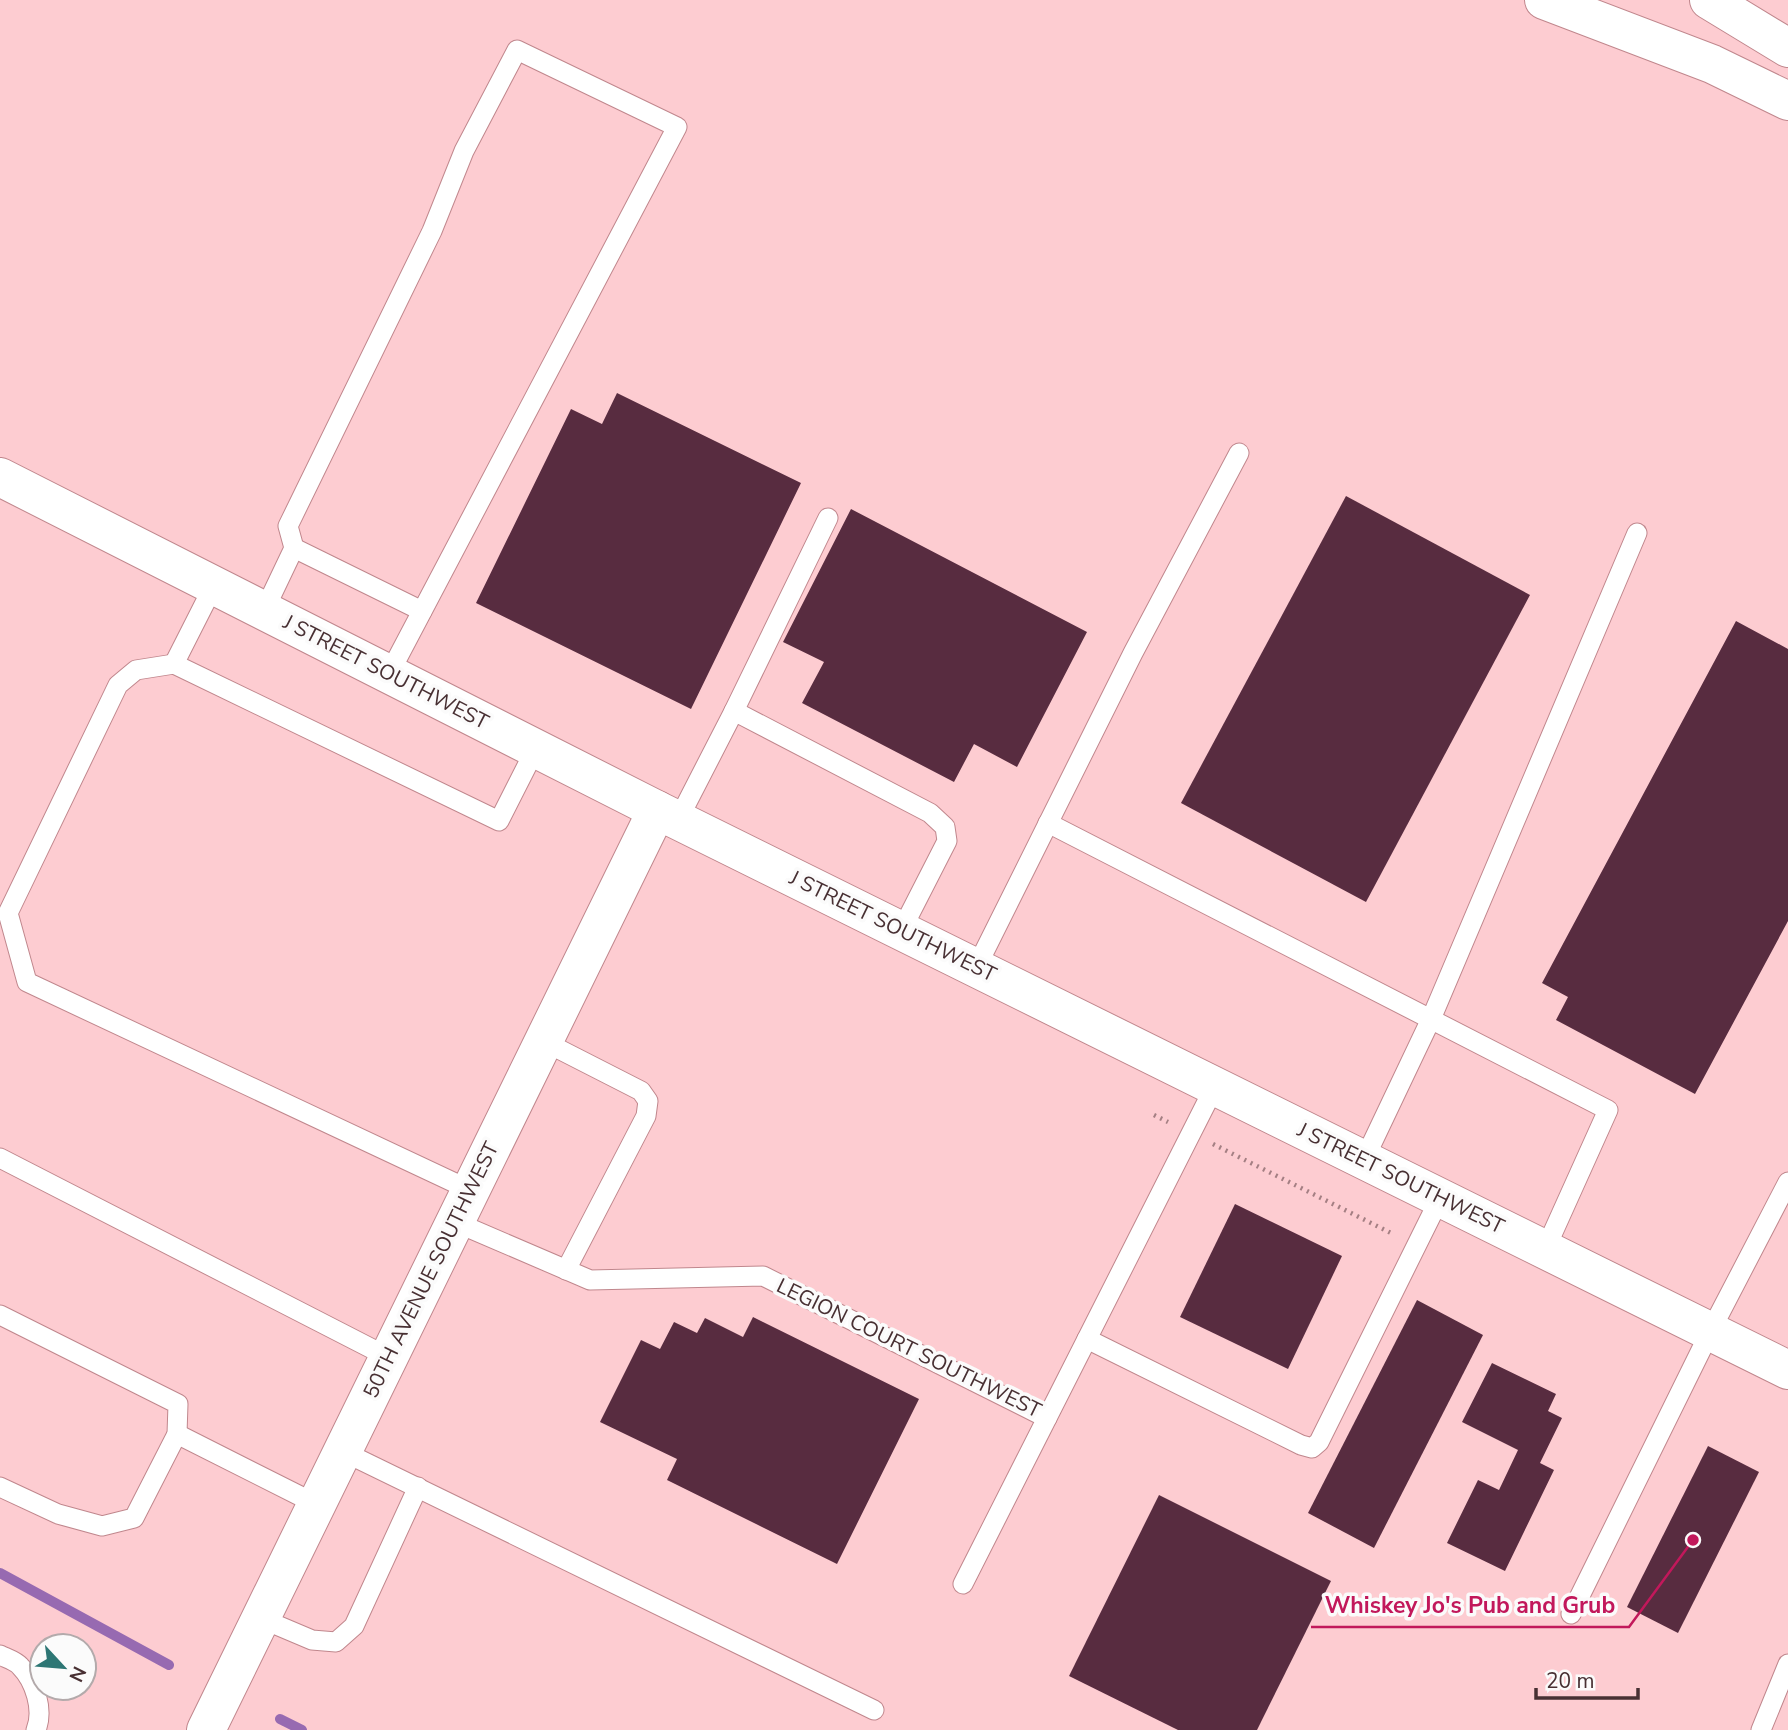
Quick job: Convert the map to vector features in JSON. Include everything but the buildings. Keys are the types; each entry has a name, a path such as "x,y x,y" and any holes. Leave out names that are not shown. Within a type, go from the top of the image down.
{"main road":[{"path":"1544,0 1712,64 1788,101"},
{"path":"1709,0 1788,48"},
{"name":"J STREET SOUTHWEST","path":"0,477 667,815 1788,1370"},
{"name":"50TH AVENUE SOUTHWEST","path":"206,1730 543,1041 667,815"}],"lane":[{"path":"264,611 294,548 288,526 432,231 464,151 517,50 677,127 389,674"},
{"path":"976,968 1133,653 1239,453"},
{"path":"667,815 734,710 828,517"},
{"path":"1364,1160 1431,1019 1637,533"},
{"path":"294,548 422,611"},
{"path":"214,585 174,664 499,821 536,748"},
{"name":"LEGION COURT SOUTHWEST","path":"174,664 136,670 118,685 8,913 27,982 462,1206 566,1270 590,1280 763,1276 1047,1418 1215,1086"},
{"path":"734,710 930,813 945,827 947,841 901,931"},
{"path":"1048,823 1608,1110 1545,1250"},
{"path":"543,1041 641,1091 648,1101 646,1116 566,1270"},
{"path":"0,1158 388,1357"},
{"path":"1571,1614 1710,1332 1788,1182"},
{"path":"1087,1339 1312,1448 1319,1442 1440,1198"},
{"path":"0,1315 178,1404 177,1434 134,1518 102,1526 58,1514 0,1487"},
{"path":"963,1584 1047,1418"},
{"path":"177,1434 316,1504"},
{"path":"342,1451 874,1710"},
{"path":"260,1618 312,1640 336,1642 354,1626 418,1487"},
{"path":"0,1655 20,1665 37,1694 39,1721 36,1730"},
{"path":"1761,1730 1788,1664"}],"path":[{"path":"1154,1115 1391,1233"}],"waterway":[{"path":"0,1573 169,1665"},
{"path":"280,1719 302,1730"}],"place":[{"name":"Whiskey Jo's Pub and Grub","path":"1693,1540"}]}
